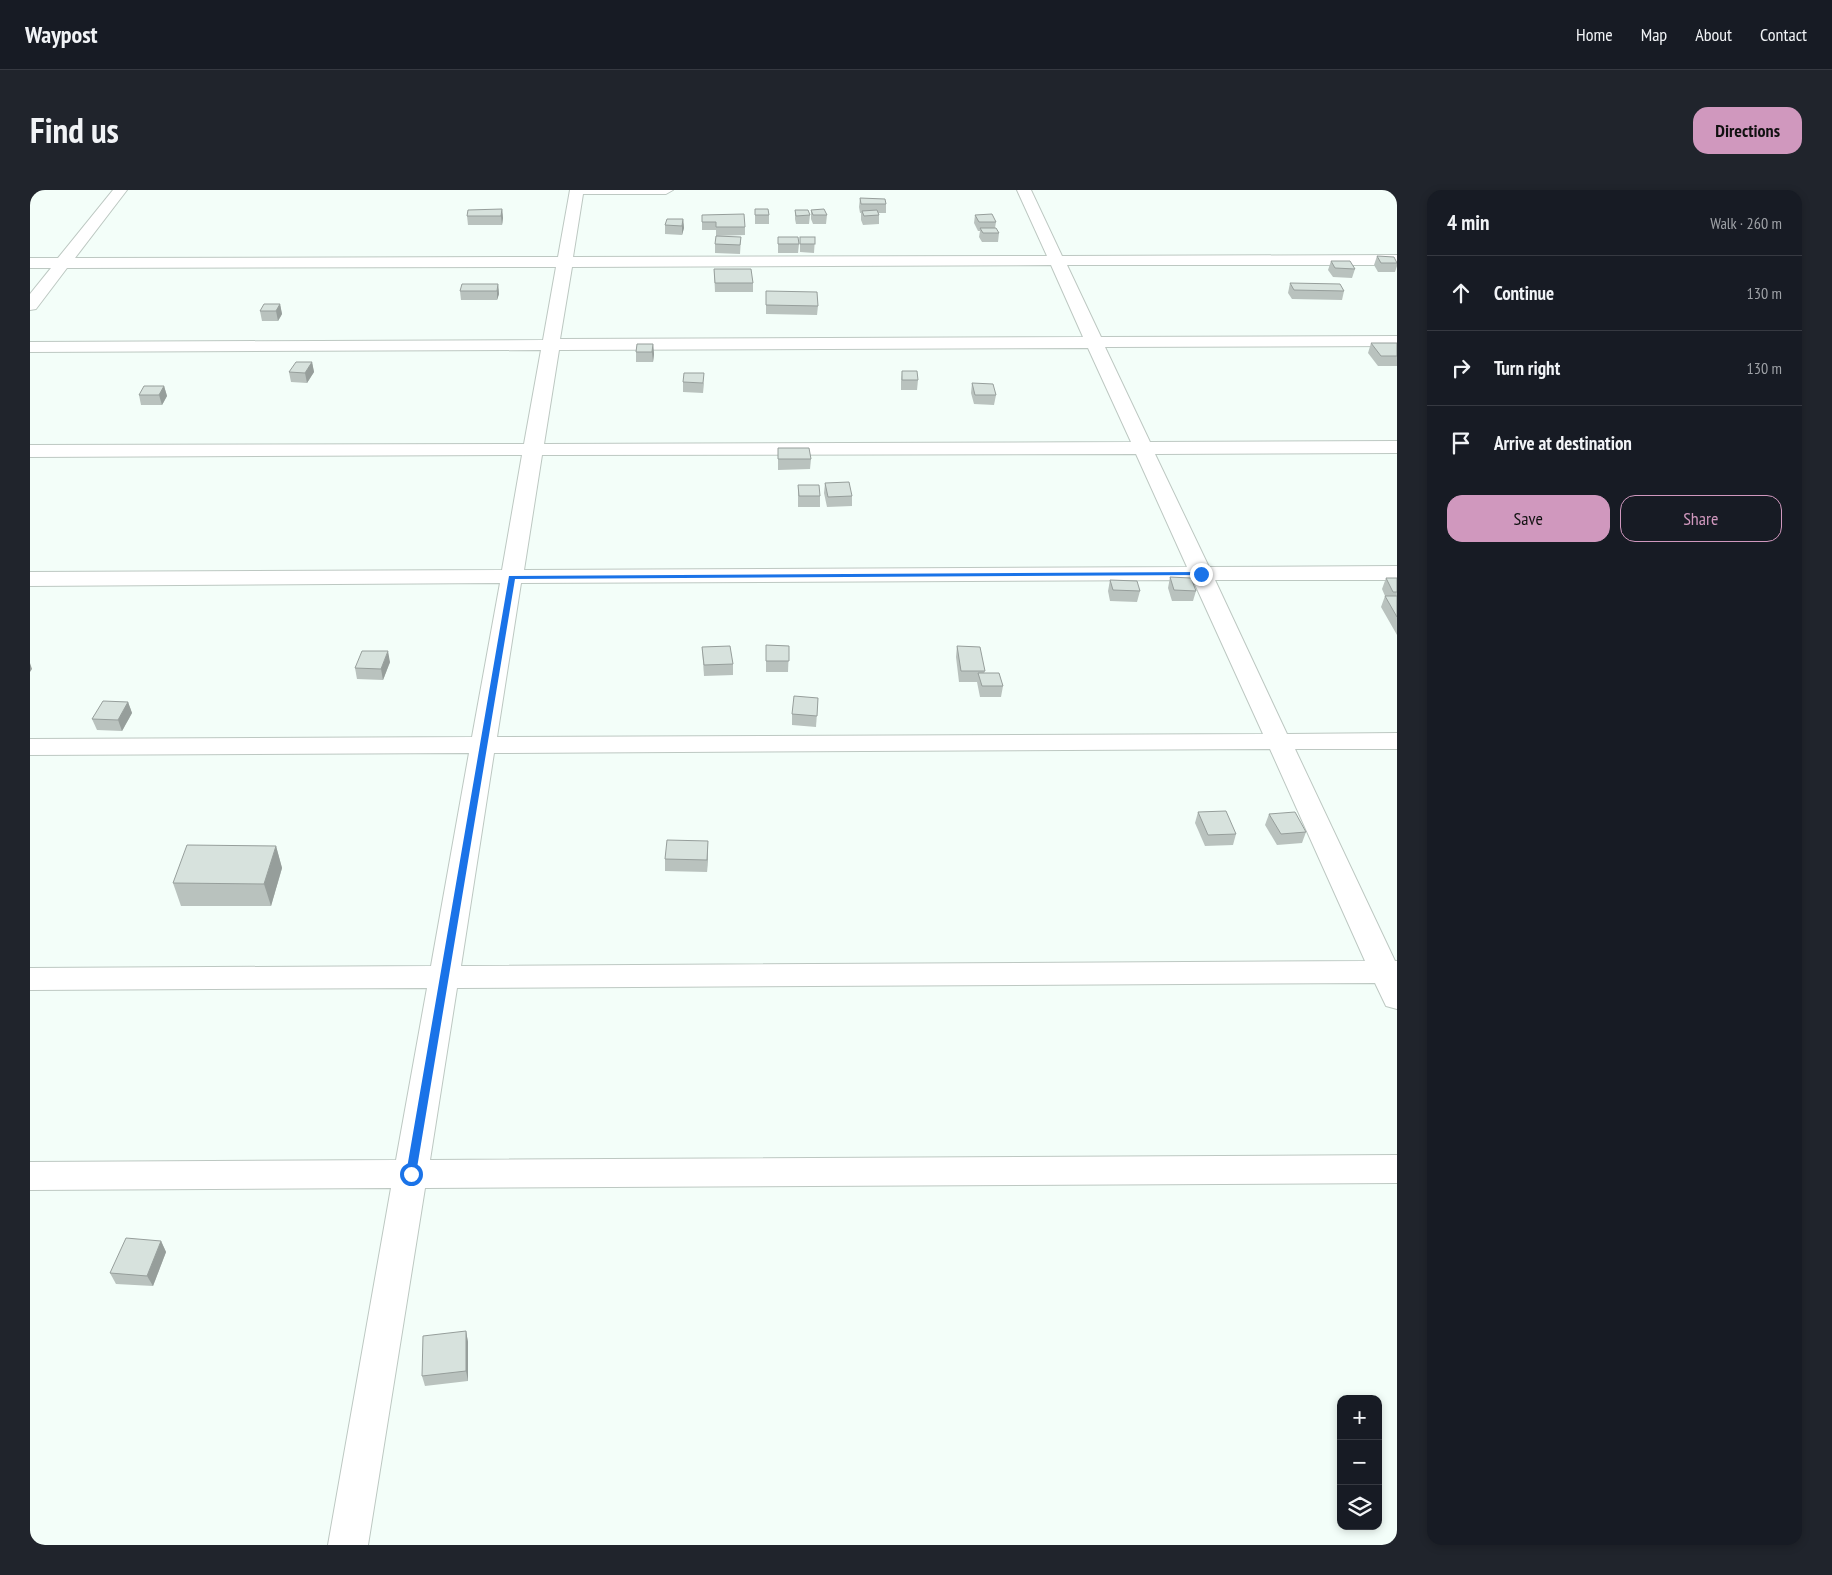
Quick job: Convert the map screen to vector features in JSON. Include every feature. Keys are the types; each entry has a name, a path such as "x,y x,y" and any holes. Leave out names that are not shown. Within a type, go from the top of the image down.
{"street":[{"path":"30,305 120,190"},
{"path":"348,1545 577,190 666,190"},
{"path":"1024,190 1278,742 1391,972 1397,998"},
{"path":"30,263 1397,260"},
{"path":"30,347 1397,341"},
{"path":"30,451 1397,446"},
{"path":"30,579 1397,573"},
{"path":"30,747 1397,741"},
{"path":"30,979 1391,972"},
{"path":"30,1176 1397,1169"}],"building":[{"path":"860,198 885,199 886,204 861,204"},
{"path":"502,209 501,216 467,216 468,210"},
{"path":"755,209 768,209 769,215 755,215"},
{"path":"824,209 827,215 813,215 811,210"},
{"path":"795,210 808,210 810,215 796,216"},
{"path":"877,210 879,215 864,216 862,211"},
{"path":"744,214 745,227 716,227 716,222 702,222 702,215"},
{"path":"992,214 996,222 979,222 975,215"},
{"path":"667,219 683,219 682,226 665,225"},
{"path":"980,228 996,228 999,233 983,233"},
{"path":"716,236 741,237 740,245 715,244"},
{"path":"778,237 798,237 799,244 778,244"},
{"path":"800,237 815,237 815,244 800,244"},
{"path":"1377,256 1394,257 1397,263 1381,263"},
{"path":"1331,261 1350,261 1355,269 1335,268"},
{"path":"714,269 751,269 753,283 715,283"},
{"path":"1290,283 1340,284 1344,291 1294,290"},
{"path":"462,284 498,284 497,291 460,291"},
{"path":"766,291 817,292 818,306 766,305"},
{"path":"264,304 280,304 276,311 260,311"},
{"path":"1371,343 1397,343 1397,356 1381,356"},
{"path":"637,344 653,344 652,352 636,352"},
{"path":"296,362 312,362 305,373 289,372"},
{"path":"902,371 917,371 918,380 902,380"},
{"path":"684,373 704,373 703,383 683,382"},
{"path":"972,383 993,384 996,395 975,395"},
{"path":"144,386 164,386 159,395 139,395"},
{"path":"778,448 809,448 811,459 778,459"},
{"path":"849,482 852,496 828,497 825,483"},
{"path":"798,485 819,485 820,496 799,496"},
{"path":"1170,577 1191,578 1196,591 1174,590"},
{"path":"1386,578 1397,578 1397,592 1393,592"},
{"path":"1110,580 1137,581 1140,591 1113,590"},
{"path":"1385,596 1397,596 1397,617"},
{"path":"766,645 789,646 789,661 766,661"},
{"path":"730,646 733,664 704,665 702,647"},
{"path":"957,646 980,647 985,671 961,671"},
{"path":"362,651 388,651 381,669 355,668"},
{"path":"978,673 999,673 1003,686 982,686"},
{"path":"794,696 818,698 817,716 792,714"},
{"path":"103,701 128,702 118,720 92,719"},
{"path":"1226,811 1236,834 1208,835 1198,812"},
{"path":"1295,812 1306,832 1281,834 1269,814"},
{"path":"667,840 708,841 707,860 665,859"},
{"path":"187,845 276,846 264,884 173,883"},
{"path":"126,1238 161,1241 147,1276 110,1273"},
{"path":"466,1331 466,1371 422,1376 423,1336"}],"route":[{"path":"411,1174 512,577 1201,574"}]}
